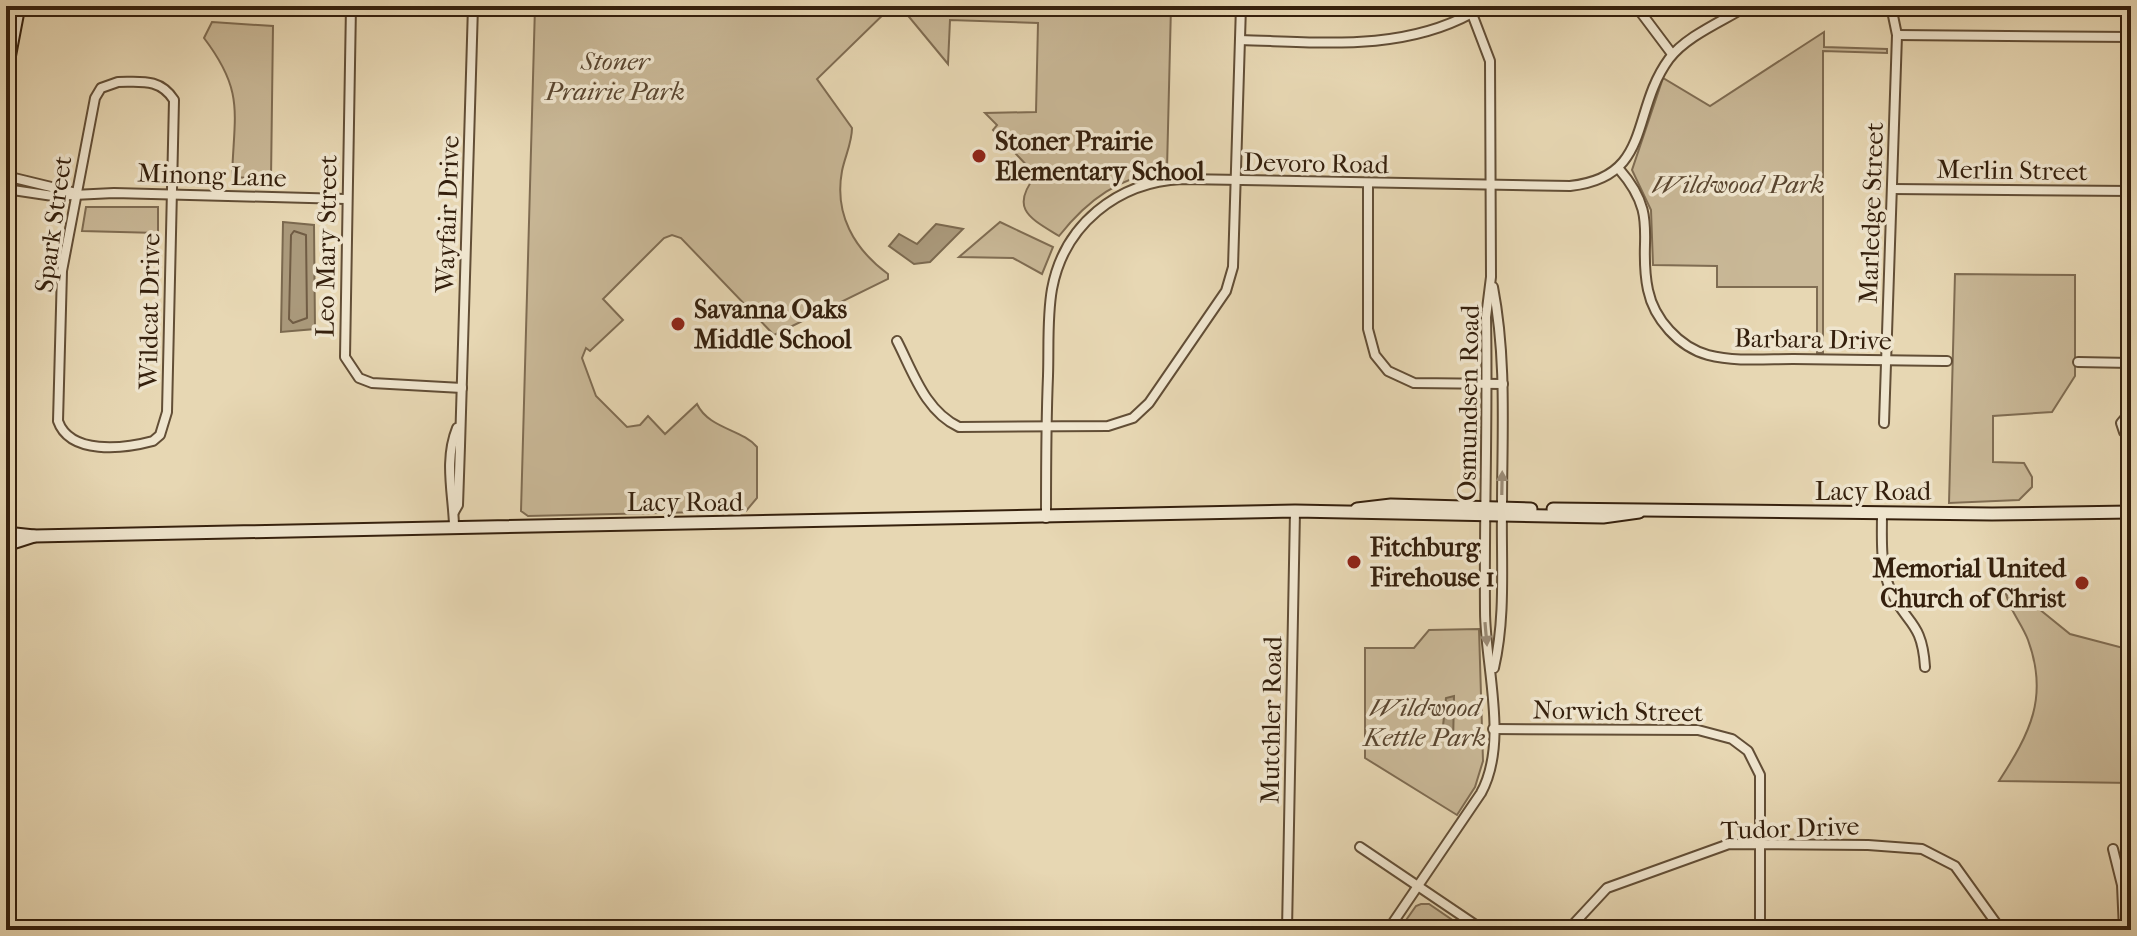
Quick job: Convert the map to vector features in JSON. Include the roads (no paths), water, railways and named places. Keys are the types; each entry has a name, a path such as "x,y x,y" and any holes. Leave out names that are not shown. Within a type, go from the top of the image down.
{"street":[{"path":"6,74 19,6"},
{"name":"Leo Mary Street","path":"351,6 343,347 350,369 359,378 372,383 462,388"},
{"name":"Wayfair Drive","path":"454,525 454,512 450,505 451,444 459,424 462,388 473,6"},
{"path":"897,341 930,404 950,423 980,429 1122,423 1149,403 1231,281 1241,6"},
{"path":"1636,6 1672,54"},
{"path":"1619,169 1632,149 1652,90 1672,54 1747,6"},
{"name":"Marledge Street","path":"1884,423 1897,35 1891,6"},
{"path":"1240,40 1390,41 1436,31 1470,9"},
{"name":"Osmundsen Road","path":"1388,930 1485,786 1491,768 1493,672 1486,643 1485,592 1486,317 1491,277 1490,61 1470,9"},
{"path":"1897,35 2131,37"},
{"name":"Spark Street","path":"62,432 58,421 62,271 95,98 101,88 118,82 151,82 163,86"},
{"name":"Wildcat Drive","path":"62,432 80,445 142,444 160,435 167,412 175,109 174,100 163,86"},
{"name":"Devoro Road","path":"1046,518 1051,294 1057,270 1071,239 1102,207 1137,187 1174,180 1590,184 1609,178 1619,169"},
{"name":"Barbara Drive","path":"1619,169 1636,192 1645,215 1646,277 1653,306 1678,339 1707,355 1721,357 1947,361"},
{"name":"Minong Lane","path":"6,176 76,193"},
{"path":"1368,184 1368,329 1374,354 1388,371 1414,383 1503,384"},
{"name":"Minong Lane","path":"6,189 53,196 76,193 346,199"},
{"name":"Merlin Street","path":"1892,189 2131,191"},
{"name":"Osmundsen Road","path":"1491,277 1500,320 1503,384 1500,644 1493,672"},
{"path":"2078,362 2131,363"},
{"path":"2131,411 2121,423 2124,432 2131,438"},
{"name":"Lacy Road","path":"6,533 34,536 454,525 1046,518 1295,511 1502,512 1603,517 1639,512 2107,515 2131,512"},
{"name":"Mutchler Road","path":"1287,930 1295,511"},
{"path":"1882,513 1884,571 1891,590 1919,631 1925,667"},
{"name":"Lacy Road","path":"2107,515 2131,520"},
{"name":"Lacy Road","path":"6,545 34,536"},
{"path":"1485,592 1501,592"},
{"name":"Norwich Street","path":"1493,729 1698,730 1732,739 1748,751 1760,775 1760,930"},
{"name":"Tudor Drive","path":"1568,930 1593,899 1633,876 1729,844 1762,844 1922,849 1955,866 2000,930"},
{"path":"1360,847 1483,930"},
{"path":"2113,849 2122,885 2124,930"}],"water":[{"path":"283,222 314,225 315,329 281,332"},
{"path":"936,224 963,229 930,262 914,264 889,246 899,234 917,244"},
{"path":"1454,696 1453,746 1448,748 1443,726 1446,698"}],"place":[{"name":"Stoner Prairie Elementary School","path":"979,156"},
{"name":"Savanna Oaks Middle School","path":"678,324"},
{"name":"Fitchburg Firehouse 1","path":"1354,562"},
{"name":"Memorial United Church of Christ","path":"2082,583"}],"park label":[{"name":"Stoner Prairie Park","path":"615,76"},
{"name":"Wildwood Park","path":"1738,184"},
{"name":"Wildwood Kettle Park","path":"1425,722"}]}
